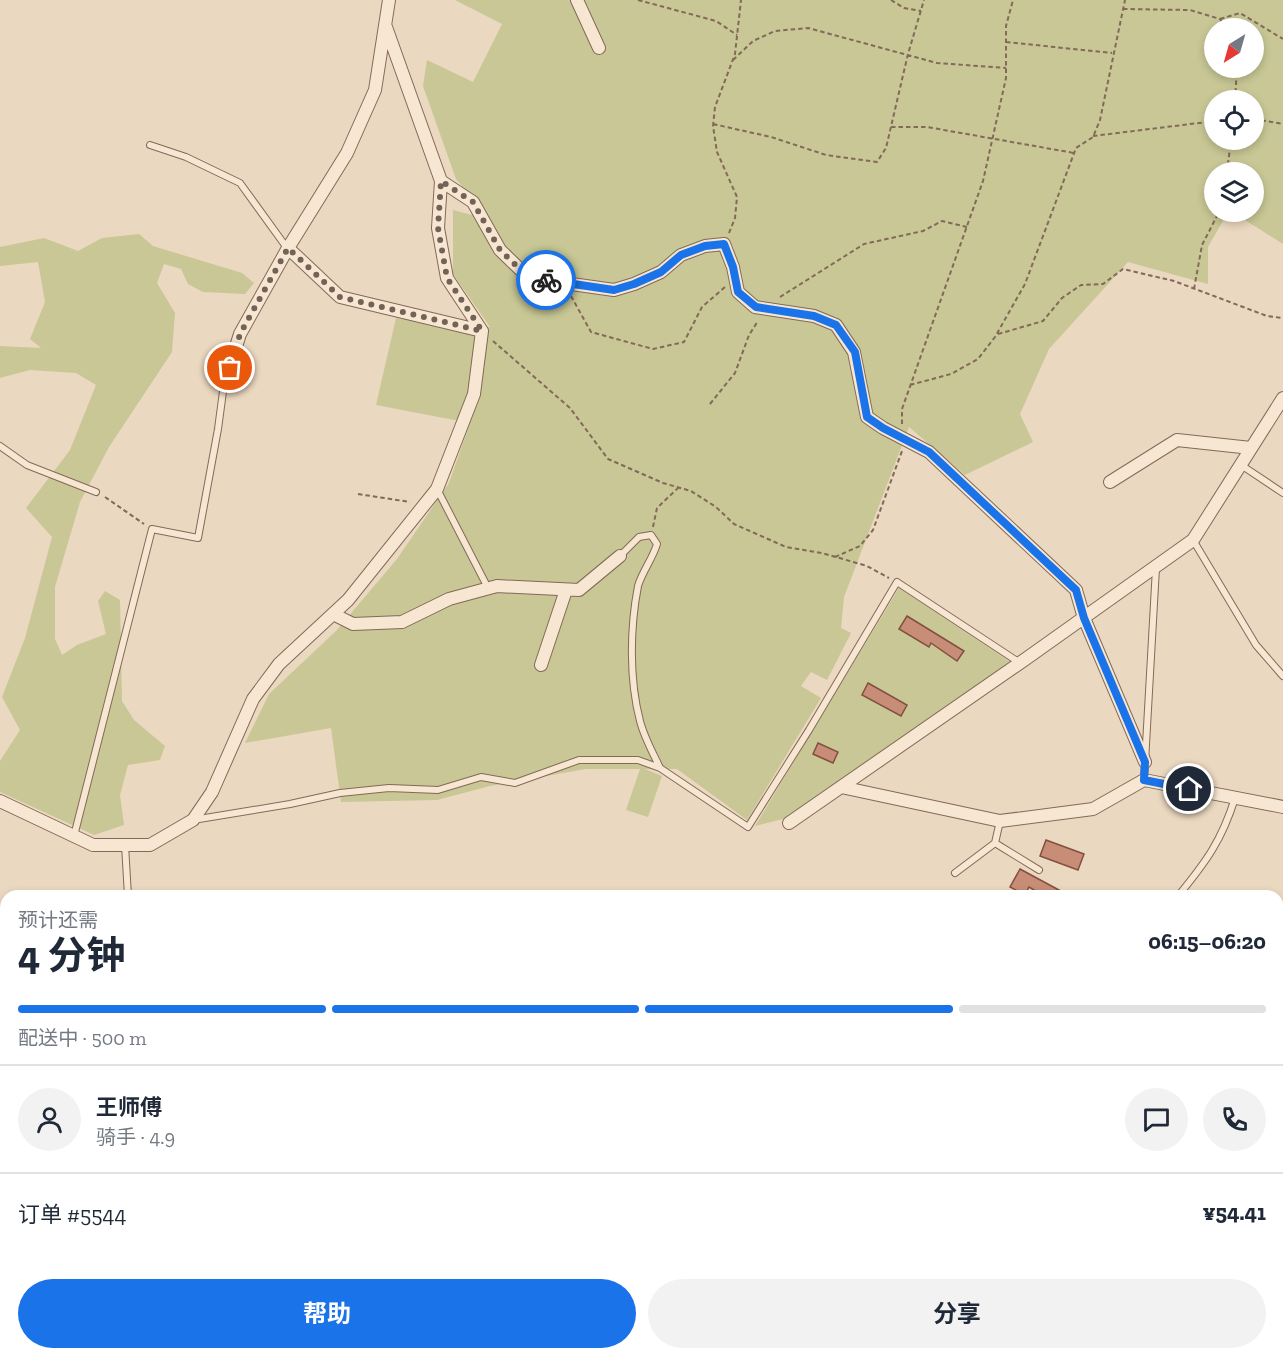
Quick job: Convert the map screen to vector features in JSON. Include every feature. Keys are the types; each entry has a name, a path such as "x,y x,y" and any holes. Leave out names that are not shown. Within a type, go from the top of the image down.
{"street":[{"path":"224,384 240,334 288,248 347,153 375,90 389,0"},
{"path":"577,0 599,48"},
{"path":"0,801 93,845 150,845 193,820 212,792 253,699 279,664 348,600 437,489 474,394 482,331 447,278 438,228 441,181 386,25"},
{"path":"441,181 473,202 500,250 529,278 614,290 661,272 681,255 705,246 724,244 738,292 756,307 814,316 836,325 855,352 867,417 929,452 1076,590 1084,618 1145,762"},
{"path":"288,248 340,297 482,331"},
{"path":"789,823 1193,540 1283,398"},
{"path":"1110,482 1177,440 1251,448"},
{"path":"333,614 353,624 402,622 449,599 497,586 579,590 620,556"},
{"path":"541,665 566,590"},
{"path":"841,787 1000,821 1093,809 1144,780 1283,807"}],"lane":[{"path":"150,145 186,157 240,183 288,248"},
{"path":"74,836 152,529 198,538 224,384"},
{"path":"0,446 27,465 96,492"},
{"path":"1240,464 1283,493"},
{"path":"437,489 488,588"},
{"path":"620,556 639,537 651,535 657,544 652,560 639,584 633,625 633,679 640,722 660,768"},
{"path":"1193,540 1256,645 1283,676"},
{"path":"1144,780 1156,566"},
{"path":"193,820 340,793 389,788 438,790 481,777 516,783 579,760 638,760 660,768 748,827 897,582 1020,663"},
{"path":"1183,890 1202,866 1226,828 1235,798"},
{"path":"955,873 995,843 1000,821"},
{"path":"995,843 1039,870"},
{"path":"125,845 128,890"}],"path":[{"path":"638,0 716,21 738,35"},
{"path":"724,244 735,218 737,197 717,152 713,123 715,107 734,60 741,0"},
{"path":"741,5 746,0"},
{"path":"891,0 904,8 921,11"},
{"path":"713,123 771,137 826,155 877,162 886,148 908,54 924,0"},
{"path":"835,557 860,546 873,530 894,478 902,451 902,409 983,181 1006,78 1006,26 1013,0"},
{"path":"1093,136 1100,120 1112,53 1125,0"},
{"path":"1123,9 1190,10 1217,18"},
{"path":"1223,18 1240,13 1248,18"},
{"path":"734,60 753,41 775,31 808,28 938,63 1006,68"},
{"path":"1264,28 1283,39"},
{"path":"1006,42 1112,53"},
{"path":"1264,120 1283,124"},
{"path":"910,385 951,374 978,359 997,334 1025,284 1076,148 1093,136 1204,122"},
{"path":"891,127 905,129 927,127 1074,153"},
{"path":"710,404 735,373 749,335 773,301 864,244 922,231 942,221 967,227"},
{"path":"1194,289 1202,245 1214,222"},
{"path":"997,334 1043,321 1062,297 1081,285 1103,284 1123,269 1174,281 1267,316 1283,318"},
{"path":"564,283 591,332 653,349 684,342 702,307 716,293 735,281"},
{"path":"482,331 570,408 608,459 691,491 716,507 734,524 786,547 867,566 897,582"},
{"path":"651,535 657,508 680,487"},
{"path":"96,492 152,529"},
{"path":"358,494 424,504"}],"shaded area":[{"path":"455,0 1283,0 1283,244 1248,222 1264,222 1264,162 1204,162 1204,222 1222,222 1208,247 1208,284 1128,262 1049,349 1020,414 1033,442 965,475 909,427 844,597 841,628 851,633 827,680 811,672 801,686 821,698 747,820 677,769 645,769 662,776 648,817 626,810 640,769 586,769 490,786 437,800 341,802 331,728 245,743 269,694 336,631 397,559 449,483 470,423 376,405 396,318 490,327 453,274 453,210 491,220 456,179 423,86 427,60 473,82 502,24"},
{"path":"139,234 153,246 242,273 254,283 245,294 203,292 188,284 181,269 164,264 157,283 175,313 172,352 109,447 80,502 55,587 55,639 62,655 77,645 106,634 98,601 105,591 120,600 122,701 134,720 165,746 160,760 128,765 120,795 124,825 94,835 0,792 0,761 20,730 2,697 25,638 52,537 26,508 70,450 96,385 76,373 30,370 0,378 0,346 41,348 30,339 45,302 38,262 0,266 0,247 44,238 78,251 102,238"},
{"path":"899,588 1012,663 787,818 755,826"}],"building":[{"path":"907,616 964,651 957,661 931,643 929,647 899,629"},
{"path":"868,683 907,705 901,716 862,695"},
{"path":"818,743 838,752 833,763 813,754"},
{"path":"1046,840 1084,854 1078,870 1040,856"},
{"path":"1020,869 1059,890 1034,890 1029,887 1028,890 1016,890 1010,887"}],"way so far":[{"path":"230,368 240,334 288,248 340,297 482,331 447,278 438,228 441,181 473,202 500,250 529,278 546,280"}],"route":[{"path":"546,280 614,290 661,272 681,255 705,246 724,244 733,267 738,292 756,307 814,316 836,325 855,352 867,417 929,452 1076,590 1084,618 1145,762 1144,780 1189,789"}]}
